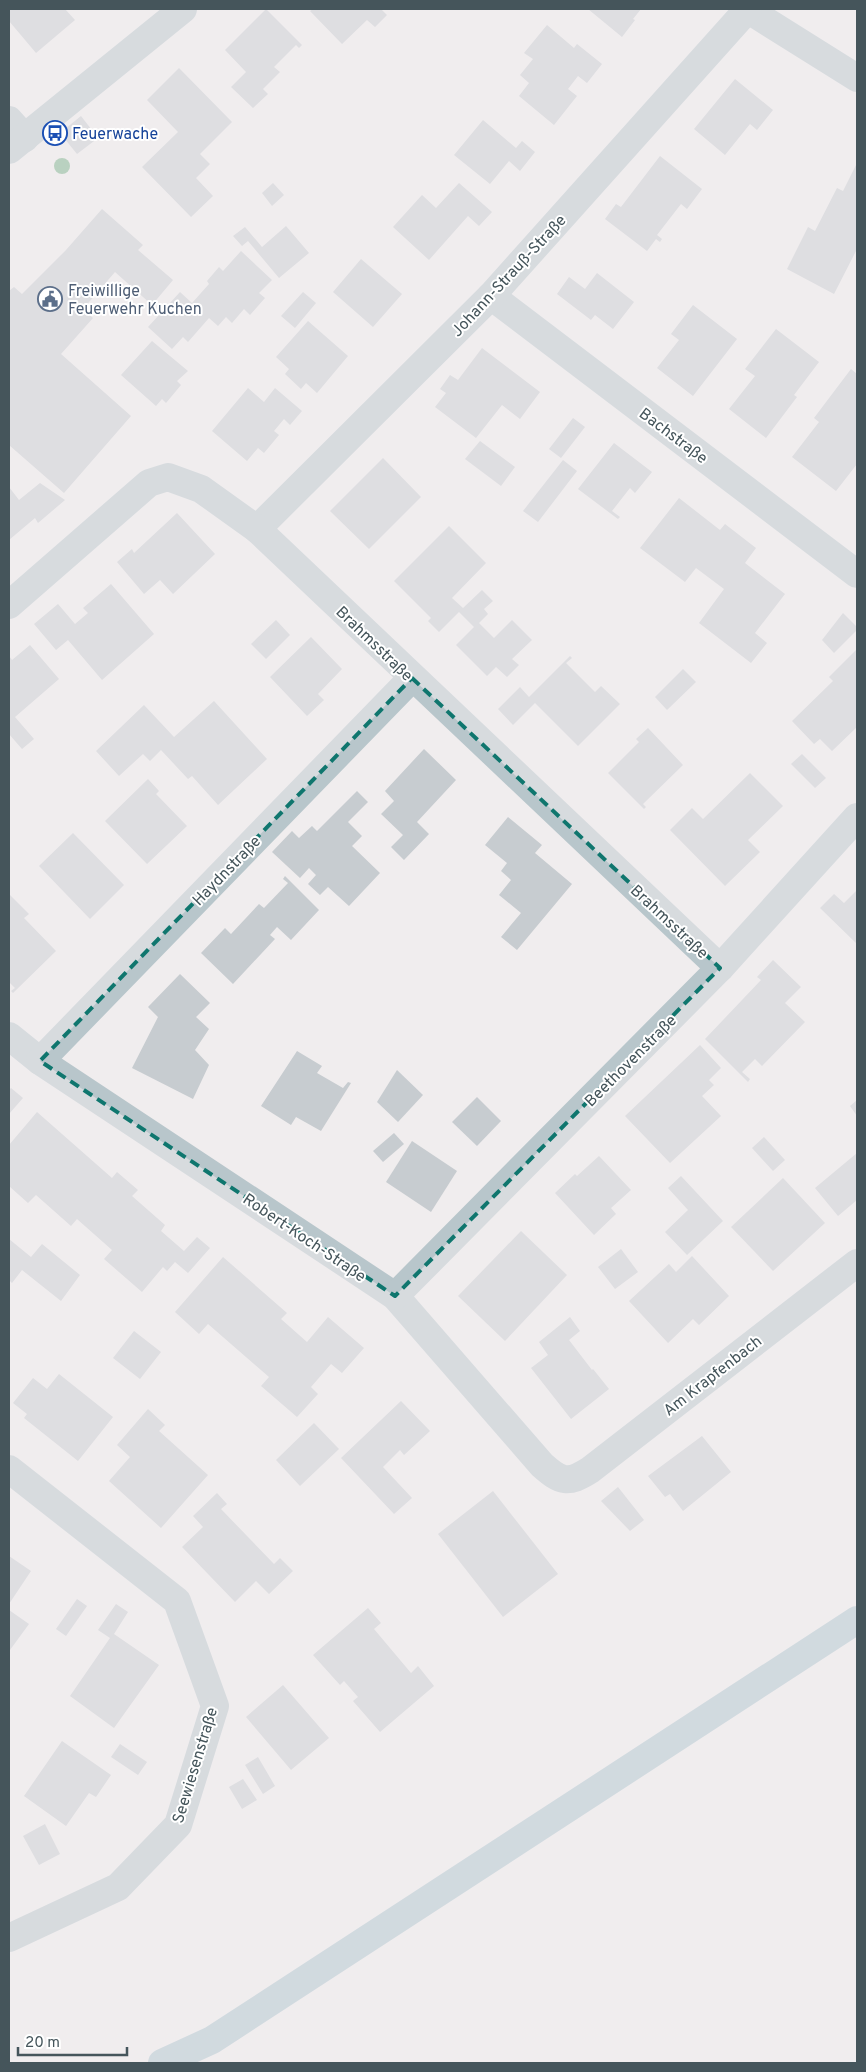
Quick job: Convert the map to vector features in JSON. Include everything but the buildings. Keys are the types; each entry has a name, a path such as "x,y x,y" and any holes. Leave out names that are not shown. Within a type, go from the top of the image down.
{"main road":[{"path":"162,2063 212,2040 857,1620"}],"street":[{"path":"14,136 183,9"},
{"path":"747,9 857,78"},
{"name":"Johann-Strauß-Straße","path":"257,529 491,296 747,9"},
{"name":"Bachstraße","path":"491,296 857,574"},
{"name":"Brahmsstraße","path":"9,605 148,483 168,477 201,489 257,529 720,968"},
{"name":"Haydnstraße","path":"40,1062 412,678"},
{"name":"Beethovenstraße","path":"395,1296 720,968 857,817"},
{"name":"Robert-Koch-Straße","path":"9,1036 40,1062 395,1296 542,1465 552,1474 564,1480"},
{"name":"Am Krapfenbach","path":"564,1480 577,1478 590,1470 857,1264"},
{"name":"Seewiesenstraße","path":"9,1469 177,1601 215,1706 178,1825 118,1888 9,1938"}],"highlighted area":[{"path":"412,678 720,968 395,1296 40,1061"}],"place":[{"name":"Feuerwache","path":"55,133"},
{"name":"Freiwillige Feuerwehr Kuchen","path":"50,299"}]}
